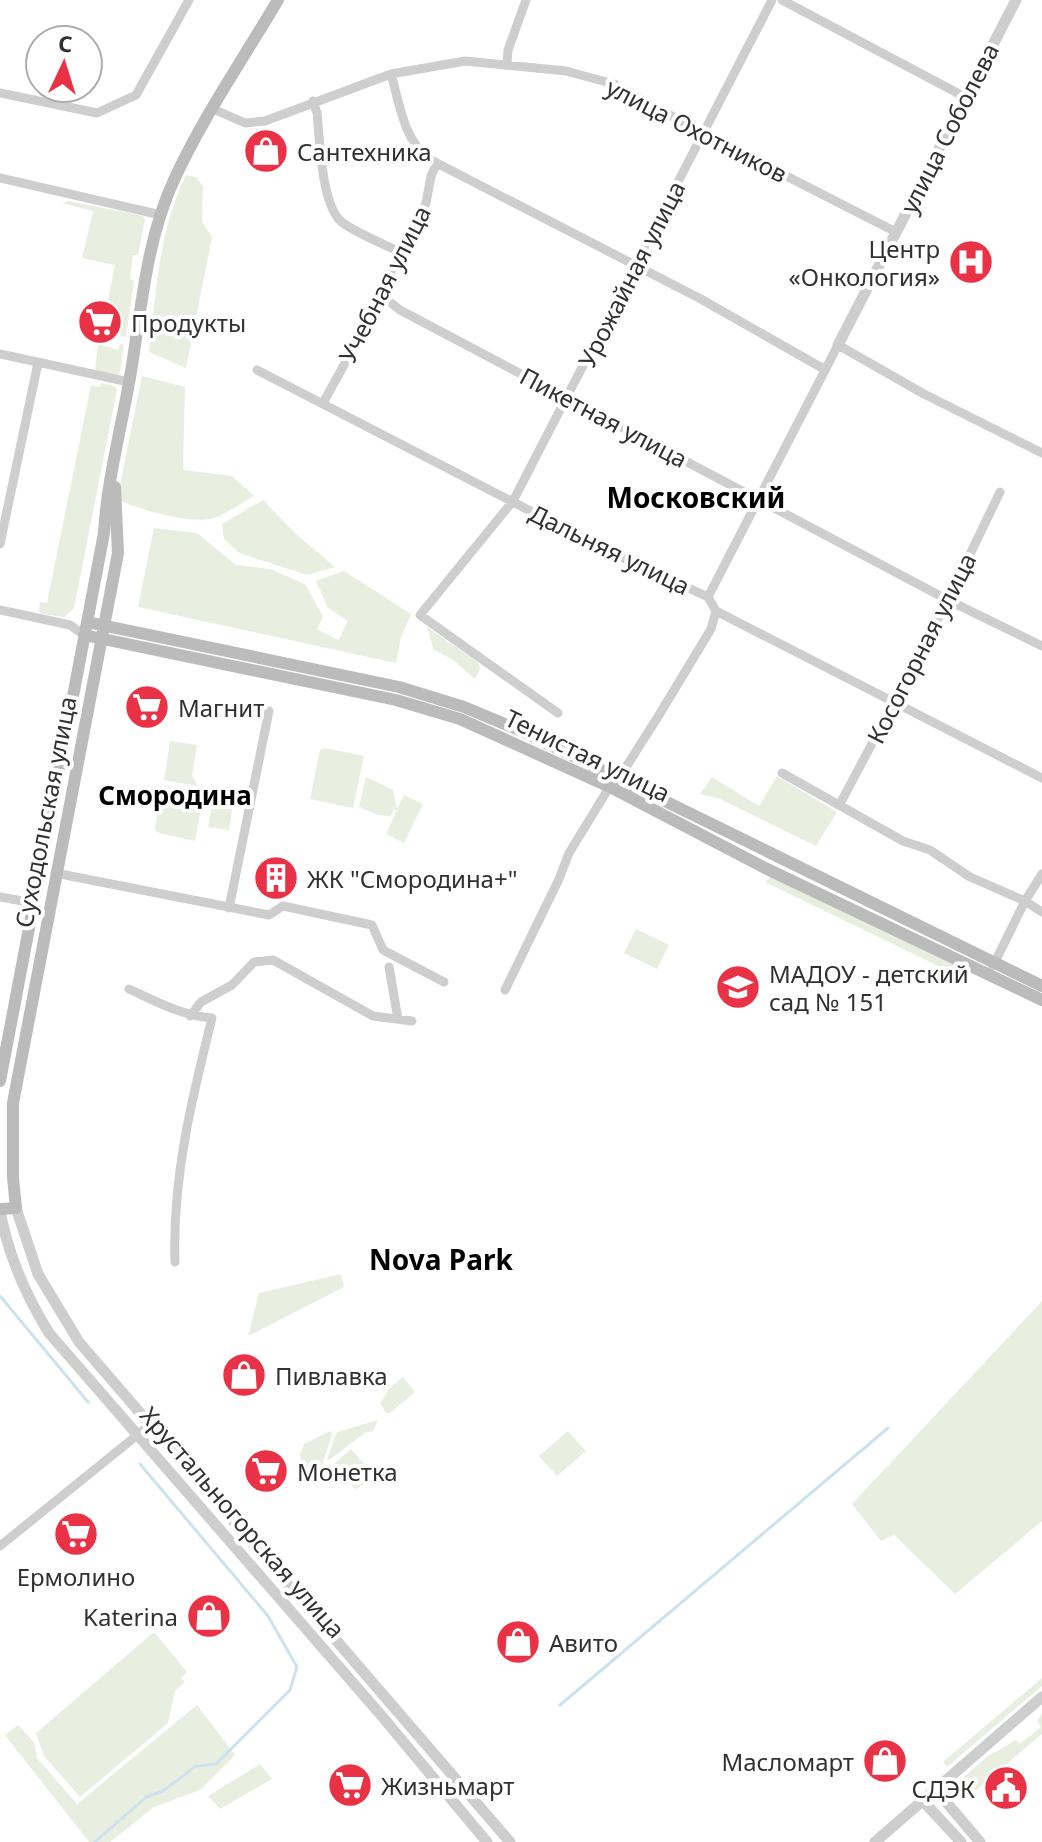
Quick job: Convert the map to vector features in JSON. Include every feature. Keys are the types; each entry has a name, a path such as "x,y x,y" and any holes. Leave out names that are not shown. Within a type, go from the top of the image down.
{"main road":[{"name":"Суходольская улица","path":"0,1081 104,533 107,496 148,267 161,215 173,181 278,0"},
{"name":"Суходольская улица","path":"16,1208 6,1128 119,542 114,497 115,455"},
{"name":"Тенистая улица","path":"86,628 396,700 460,719 612,782 765,868 992,968 1042,986"},
{"name":"Тенистая улица","path":"992,968 1042,1000"},
{"path":"0,1210 16,1208"}],"street":[{"path":"0,93 97,113 136,95 189,0"},
{"path":"507,64 508,50 526,0"},
{"name":"Урожайная улица","path":"420,615 513,501 772,0"},
{"path":"782,0 965,97"},
{"name":"улица Соболева","path":"708,597 1016,0"},
{"name":"улица Охотников","path":"213,109 245,123 265,121 391,74 465,61 566,71 614,84 704,134 896,232"},
{"path":"391,74 408,136 415,148 437,163 824,369"},
{"path":"313,101 328,197 336,217 400,252"},
{"name":"Учебная улица","path":"323,403 381,295 400,252 409,241 426,203 437,163"},
{"path":"0,178 161,215"},
{"name":"Пикетная улица","path":"381,295 400,310 948,600 1042,646"},
{"path":"838,345 924,394 1042,453"},
{"path":"0,354 129,382"},
{"path":"0,544 38,363"},
{"name":"Дальняя улица","path":"257,370 610,552 708,597 716,611 1042,778"},
{"name":"Косогорная улица","path":"840,804 948,600 1000,492"},
{"path":"0,610 86,628"},
{"path":"505,990 569,853 612,782 626,767 659,715 711,629 716,611"},
{"name":"Тенистая улица","path":"420,615 558,713"},
{"path":"229,908 269,711"},
{"path":"782,773 903,841 930,850 970,877 1025,901 1042,912"},
{"path":"55,873 269,915 283,906 372,925 383,950 444,982"},
{"path":"992,968 1042,874"},
{"path":"0,897 34,903"},
{"path":"190,1016 201,1002 232,985 254,962 273,960 373,1016 412,1021"},
{"path":"389,967 398,1019"},
{"path":"129,989 190,1016 212,1018 180,1168 174,1229 175,1262"},
{"name":"Хрустальногорская улица","path":"16,1208 32,1261 56,1308 79,1342 510,1842"},
{"name":"Хрустальногорская улица","path":"0,1210 13,1263 42,1322 73,1362 298,1619 487,1842"},
{"path":"0,1546 151,1424"},
{"path":"298,1619 306,1619 309,1609"},
{"path":"348,1677 350,1669 360,1669"},
{"path":"875,1842 1042,1697"},
{"path":"936,1790 980,1842"},
{"path":"923,1801 961,1842"}],"shaded area":[{"path":"186,175 196,177 203,186 202,222 212,237 186,368 149,352 164,240"},
{"path":"69,201 143,216 145,219 138,255 133,255 130,279 134,280 126,337 120,336 123,318 108,316 106,329 102,329 115,265 82,258 93,211 62,203"},
{"path":"98,344 118,350 120,344 124,345 117,375 95,371"},
{"path":"142,376 185,387 183,470 232,476 254,496 205,520 168,516 121,501 119,490"},
{"path":"101,383 114,386 117,390 74,608 64,617 41,614 40,602 47,603 91,385 100,387"},
{"path":"263,500 297,535 335,567 307,575 239,553 224,539 222,524"},
{"path":"154,528 197,533 236,565 270,569 305,584 323,617 317,629 338,640 348,621 328,608 316,581 344,571 411,614 401,637 396,663 138,607"},
{"path":"427,627 478,662 480,669 475,679 452,659 434,650"},
{"path":"170,741 197,745 192,775 198,786 164,780"},
{"path":"325,748 364,756 353,808 310,799 320,750"},
{"path":"777,776 837,812 816,846 718,798 700,794 712,777 759,806"},
{"path":"366,777 393,790 397,809 404,795 423,804 404,843 386,834 397,810 394,809 390,816 359,807"},
{"path":"162,786 204,793 195,841 159,833 155,829"},
{"path":"214,796 234,799 229,830 208,827"},
{"path":"772,875 963,967 955,974 765,882"},
{"path":"636,929 669,945 657,969 624,953"},
{"path":"341,1274 344,1287 248,1336 259,1293"},
{"path":"1042,1301 1042,1521 955,1594 894,1535 881,1541 852,1504"},
{"path":"403,1377 415,1392 386,1413 380,1403 389,1389"},
{"path":"378,1420 373,1431 366,1432 327,1459 337,1432"},
{"path":"330,1431 332,1434 322,1466 315,1474 303,1466 300,1455 304,1444"},
{"path":"568,1431 586,1451 557,1476 539,1456"},
{"path":"351,1449 374,1475 356,1490 334,1464"},
{"path":"154,1632 187,1672 181,1678 185,1682 175,1691 168,1723 80,1797 44,1756 36,1733"},
{"path":"1042,1678 1042,1686 947,1767 943,1762"},
{"path":"197,1705 235,1755 200,1790 154,1807 110,1842 89,1842 5,1735 18,1725 34,1742 37,1758 77,1804"},
{"path":"1042,1714 1042,1734 970,1795 959,1781 987,1757 1016,1740 1020,1744 1041,1727 1037,1721"},
{"path":"260,1764 272,1779 220,1809 208,1796"}],"waterway":[{"path":"0,1296 88,1402"},
{"path":"560,1705 888,1428"},
{"path":"95,1842 146,1797 163,1791 196,1766 216,1764 290,1690 297,1667 268,1616 140,1464"}],"place":[{"name":"Сантехника","path":"266,151"},
{"name":"Центр «Онкология»","path":"971,262"},
{"name":"Продукты","path":"100,322"},
{"name":"Магнит","path":"147,707"},
{"name":"ЖК \"Смородина+\"","path":"276,878"},
{"name":"МАДОУ - детский сад № 151","path":"738,987"},
{"name":"Пивлавка","path":"244,1375"},
{"name":"Монетка","path":"266,1471"},
{"name":"Ермолино","path":"76,1534"},
{"name":"Katerina","path":"209,1616"},
{"name":"Авито","path":"518,1642"},
{"name":"Масломарт","path":"885,1761"},
{"name":"Жизньмарт","path":"350,1785"},
{"name":"СДЭК","path":"1006,1788"}],"district":[{"name":"Московский","path":"696,497"},
{"name":"Смородина","path":"175,795"},
{"name":"Nova Park","path":"441,1259"}]}
